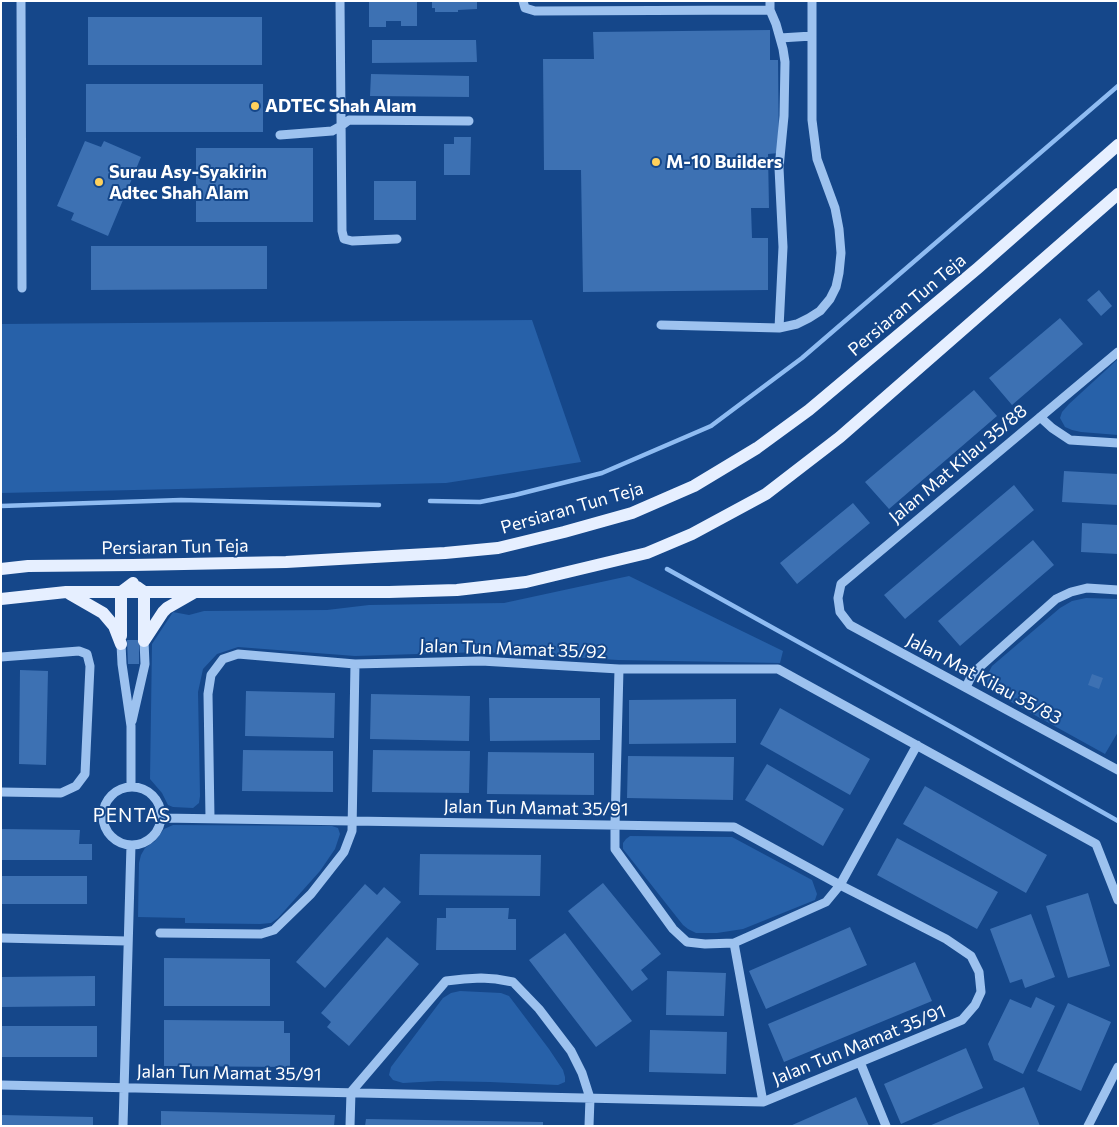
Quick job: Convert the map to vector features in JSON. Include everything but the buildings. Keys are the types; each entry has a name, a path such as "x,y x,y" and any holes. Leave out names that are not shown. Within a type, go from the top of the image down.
{"main road":[{"name":"Persiaran Tun Teja","path":"1,569 28,566 132,566 286,562 446,553 498,548 632,513 694,486 757,448 809,410 978,268 1118,145"},
{"path":"1,600 20,596 66,592 389,592 457,590 526,582 647,553 692,534 766,494 840,437 1118,194"},
{"path":"132,566 132,583"},
{"path":"132,583 144,592"},
{"path":"121,592 132,583"},
{"path":"66,592 103,613 114,626 121,644"},
{"path":"121,592 121,644"},
{"path":"144,592 144,641"},
{"path":"144,641 167,608 195,592"}],"street":[{"path":"21,1 22,288"},
{"path":"340,1 342,231 344,239 352,241 397,239"},
{"path":"523,1 525,8 535,10 770,6 780,38 784,62 784,116 779,168 783,247 779,328"},
{"path":"661,325 779,328 798,324 820,311 830,299 836,287 840,254 839,229 835,208 817,159 812,120 812,1"},
{"path":"780,38 812,36"},
{"path":"280,135 332,131 349,120 469,121"},
{"name":"Jalan Mat Kilau 35/88","path":"840,612 838,598 841,584 1118,352"},
{"path":"1040,417 1070,440 1118,443"},
{"path":"966,687 974,673 1056,599 1086,588 1118,590"},
{"name":"Jalan Mat Kilau 35/83","path":"840,612 850,625 1117,768"},
{"path":"131,726 145,664 144,641"},
{"path":"121,644 131,726 130,787"},
{"path":"1,657 78,651 87,654 90,666 86,774 76,786 61,793 1,792"},
{"name":"Jalan Tun Mamat 35/92","path":"210,818 208,694 211,675 223,659 238,654 355,664 481,661 619,669 778,669 1096,844 1118,900"},
{"path":"160,933 261,934 274,930 311,894 344,852 352,831 355,664"},
{"path":"619,669 616,849 672,929 687,942 705,944 734,943 826,902 840,885 917,746"},
{"path":"130,787 146,791 152,796 157,802 161,818 157,830 149,839 137,844 123,843 116,840 105,828 103,820 105,804 116,792 130,787"},
{"name":"Jalan Tun Mamat 35/91","path":"1,1085 763,1102 962,1020 975,1005 981,992 979,972 971,956 946,939 734,828 161,818"},
{"path":"123,1126 130,844"},
{"path":"1,938 127,941"},
{"path":"734,943 763,1102"},
{"path":"350,1126 351,1092 446,982 464,978 496,979 513,982 539,1009 571,1051 582,1073 590,1098 589,1126"},
{"path":"860,1062 886,1126"},
{"path":"1088,1126 1118,1066"}],"shaded area":[{"path":"532,320 581,462 446,483 1,493 1,324"},
{"path":"1118,359 1118,435 1081,432 1065,427 1060,418 1062,412"},
{"path":"629,576 783,651 780,663 618,660 482,652 355,656 238,647 217,654 203,669 198,692 199,803 193,808 168,805 162,793 150,779 152,644 173,612 189,615 204,611 327,610 369,605 504,603"},
{"path":"1086,598 1118,599 1118,732 1105,754 993,692 987,683 988,674 992,666 1060,608 1072,601"},
{"path":"173,825 332,826 338,828 340,834 335,849 320,871 278,918 271,923 185,923 185,918 138,917 139,863 141,855 145,848 155,841 164,829"},
{"path":"630,836 732,837 812,880 817,894 815,900 743,929 717,933 696,933 683,925 623,849 623,843"},
{"path":"460,991 501,993 509,996 563,1070 565,1082 558,1085 438,1081 403,1083 393,1080 389,1075 391,1067 443,998 451,993"}],"waterway":[{"path":"430,501 480,502 602,473 711,426 802,358 1118,86"},
{"path":"1,506 181,500 379,505"},
{"path":"667,569 1118,821"}],"place":[{"name":"ADTEC Shah Alam","path":"255,106"},
{"name":"M-10 Builders","path":"656,162"},
{"name":"Surau Asy-Syakirin Adtec Shah Alam","path":"99,182"}],"district":[{"name":"PENTAS","path":"132,816"}]}
